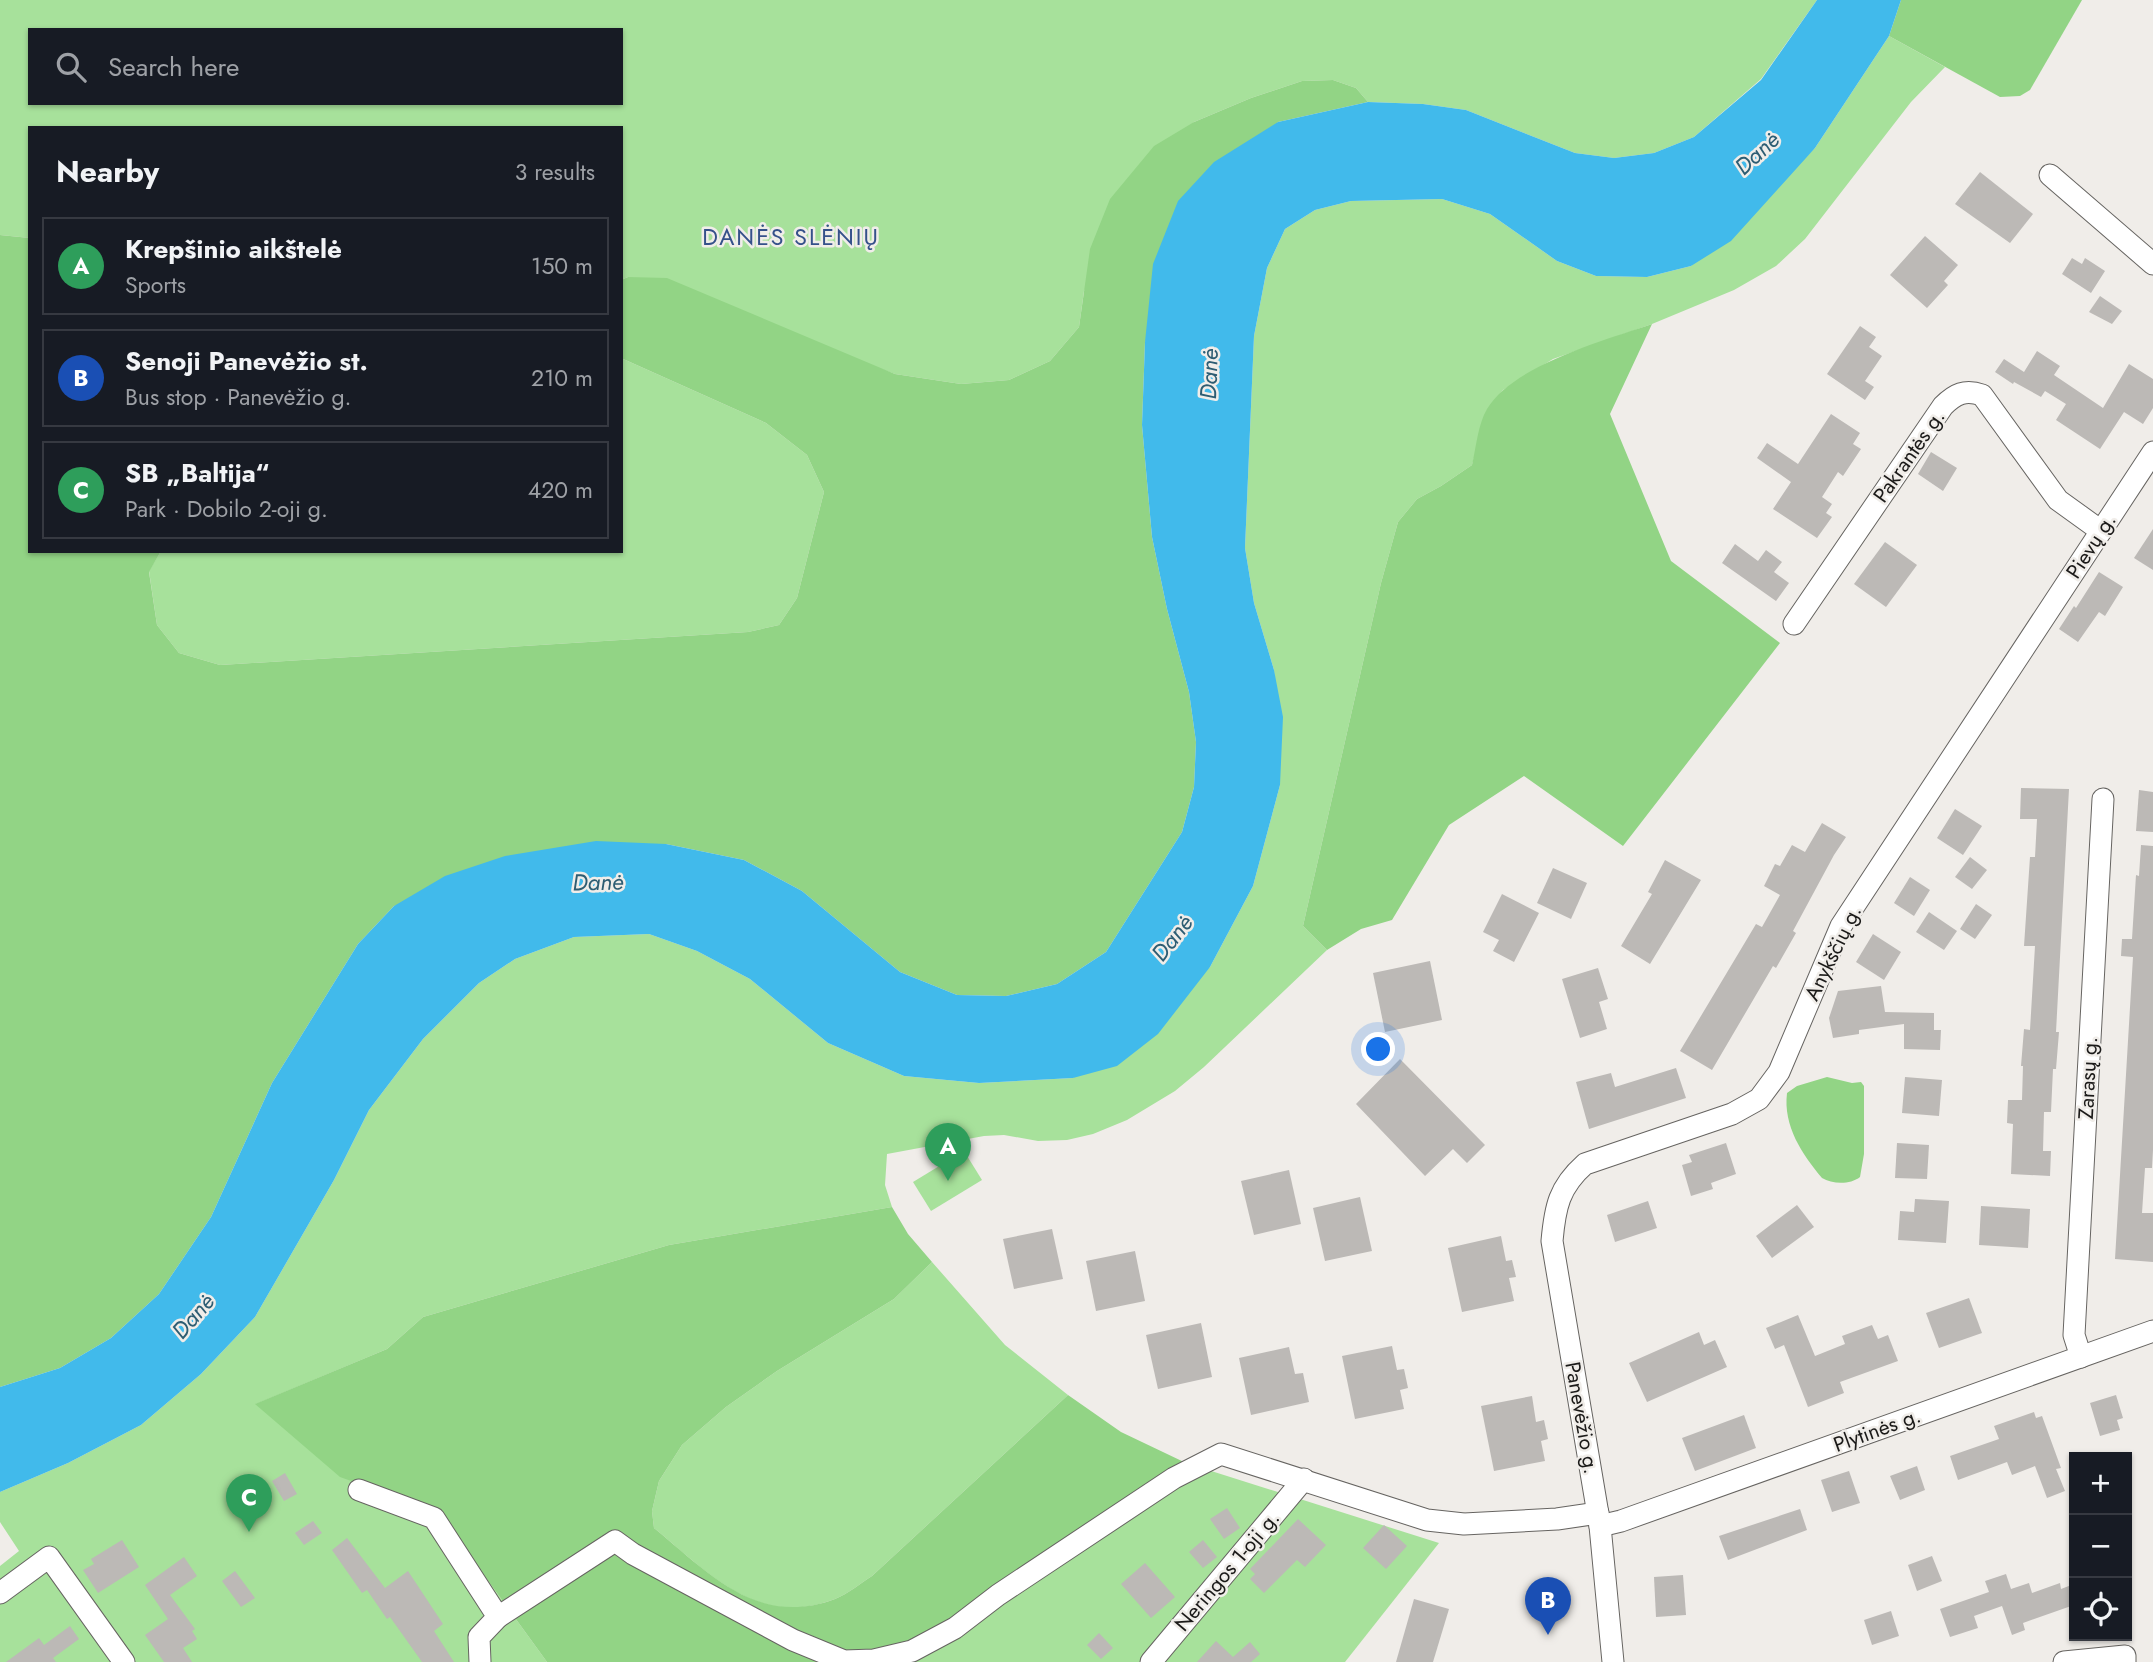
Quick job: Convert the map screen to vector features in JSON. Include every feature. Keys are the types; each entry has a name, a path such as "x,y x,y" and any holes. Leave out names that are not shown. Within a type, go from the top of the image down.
{"street":[{"path":"2050,175 2153,264"},
{"name":"Pakrantės g.","path":"1794,624 1943,406 1963,392 1982,396 2058,500 2101,531"},
{"name":"Pievų g.","path":"2029,641 2153,452"},
{"name":"Anykščių g.","path":"1570,1178 1585,1164 1732,1114 1759,1099 1779,1072 1841,926 2029,641"},
{"name":"Zarasų g.","path":"2081,1357 2074,1335 2103,799"},
{"name":"Panevėžio g.","path":"1570,1178 1555,1207 1552,1241 1599,1520 1613,1662"},
{"name":"Plytinės g.","path":"498,1617 615,1541 633,1554 793,1640 844,1661 874,1660 912,1651 955,1628 998,1595 1174,1478 1222,1454 1427,1520 1464,1524 1557,1519 1621,1521 2153,1331"},
{"name":"Neringos 1-oji g.","path":"1151,1662 1304,1479"},
{"path":"359,1490 434,1518 498,1617 479,1637 480,1662"},
{"path":"0,1593 49,1557 124,1662"},
{"path":"2064,1662 2125,1656 2125,1662"}],"green space":[{"path":"0,0 1817,0 1761,79 1694,137 1654,153 1614,158 1575,153 1466,110 1423,104 1368,102 1356,88 1333,80 1302,81 1251,98 1194,122 1084,291 1079,327 1050,361 1009,380 961,384 895,374 628,277 623,279 623,126 28,126 28,238 0,235"},
{"path":"1901,0 2082,0 2030,90 2020,96 2000,97 1889,36"},
{"path":"1889,36 1945,67 1911,102 1805,239 1776,266 1734,290 1652,324 1553,359 1503,390 1487,410 1472,465 1417,499 1398,522 1381,583 1303,926 1327,950 1204,1067 1175,1091 1127,1120 1093,1134 1067,1140 1038,1141 1004,1135 984,1136 887,1154 885,1185 892,1207 669,1245 423,1317 387,1349 256,1404 438,1512 547,1662 0,1662 0,1566 19,1551 0,1522 0,1492 68,1463 141,1425 201,1374 255,1317 334,1180 369,1110 423,1039 479,983 515,959 574,937 649,934 697,951 750,979 828,1043 904,1076 979,1083 1073,1078 1210,967 1253,886 1280,785 1274,670 1254,603 1245,548 1254,336 1267,268 1285,229 1315,210 1351,201 1442,199 1490,214 1557,261 1596,276 1647,277 1691,266 1815,148"},
{"path":"1333,80 1356,88 1368,102 1278,122 1145,342 1142,425 1152,537 1167,609 1189,692 1196,742 1194,787 1182,832 1106,952 1057,984 1006,996 957,995 900,972 802,891 744,860 666,844 394,906 358,944 272,1083 211,1217 159,1294 111,1338 60,1368 0,1387 0,235 28,238 28,553 160,553 149,572 157,625 179,653 220,665 748,632 779,625 797,598 824,492 807,455 766,423 623,359 623,279 667,278 895,374 961,384 1009,380 1050,361 1079,327 1090,249 1110,199 1154,146 1194,122 1251,98 1302,81"},
{"path":"1652,324 1610,414 1671,561 1780,643 1623,846 1524,776 1449,825 1392,920 1361,929 1327,950 1303,926 1381,583 1398,522 1417,499 1472,465 1479,429 1487,409 1500,393 1517,379 1586,346"},
{"path":"623,359 766,423 807,455 824,492 797,598 779,625 748,632 220,665 179,653 157,625 149,571 160,553 623,553"},
{"path":"1827,1077 1852,1083 1861,1082 1864,1086 1864,1154 1860,1177 1851,1181 1836,1182 1822,1178 1801,1149 1788,1117 1787,1093 1797,1086"},
{"path":"964,1151 982,1180 931,1211 913,1182"},
{"path":"892,1207 908,1234 932,1262 894,1299 777,1371 726,1407 682,1445 659,1481 652,1511 654,1528 715,1578 736,1591 758,1601 782,1606 807,1606 840,1597 872,1576 1068,1395 1121,1432 1186,1463 911,1662 547,1662 438,1512 340,1477 255,1404 387,1349 423,1317 669,1245"},
{"path":"932,1262 1005,1345 1068,1395 872,1576 835,1599 807,1606 782,1607 758,1602 715,1578 654,1528 652,1511 659,1481 682,1445 726,1407 777,1371 894,1299"},
{"path":"1186,1463 1439,1543 1345,1662 911,1662"}],"water":[{"name":"Danė","path":"1817,0 1901,0 1889,36 1815,148 1731,241 1691,266 1647,277 1596,276 1557,261 1490,214 1442,199 1351,201 1315,210 1285,229 1267,268 1254,336 1245,548 1254,603 1274,670 1283,717 1280,785 1253,886 1210,967 1158,1034 1117,1066 1073,1078 979,1083 904,1076 828,1043 750,979 697,951 649,934 574,937 515,959 479,983 423,1039 369,1110 334,1180 255,1317 201,1374 141,1425 68,1463 0,1492 0,1387 60,1368 111,1338 159,1294 211,1217 272,1083 358,944 394,906 445,876 505,856 596,841 666,844 744,860 802,891 900,972 957,995 1006,996 1057,984 1106,952 1182,832 1194,787 1196,742 1189,692 1167,609 1152,537 1142,425 1145,342 1153,264 1178,201 1214,162 1278,122 1368,102 1423,104 1466,110 1575,153 1614,158 1654,153 1694,137 1761,80"}],"building":[{"path":"1980,172 2033,214 2010,243 1955,204"},
{"path":"1925,236 1958,265 1944,281 1948,285 1927,308 1890,275"},
{"path":"2072,258 2082,264 2085,258 2105,271 2091,293 2062,274"},
{"path":"2100,296 2122,311 2112,324 2089,312"},
{"path":"1860,326 1876,337 1869,347 1882,356 1865,381 1874,387 1865,400 1827,374"},
{"path":"2037,351 2060,366 2054,375 2103,408 2129,364 2153,379 2153,408 2143,424 2124,412 2100,449 2056,420 2066,404 2045,391 2041,397 1995,372 2004,359 2024,372"},
{"path":"1831,414 1860,433 1853,444 1861,449 1843,476 1838,472 1822,497 1832,504 1826,513 1832,517 1817,538 1773,509 1791,482 1757,458 1767,443 1798,464"},
{"path":"1931,452 1957,468 1943,491 1918,474"},
{"path":"2153,529 2153,570 2134,558"},
{"path":"1885,542 1917,565 1886,607 1854,584"},
{"path":"1735,544 1758,561 1766,550 1782,562 1774,572 1789,583 1776,601 1722,563"},
{"path":"2099,572 2123,587 2105,616 2099,612 2078,642 2059,629"},
{"path":"2021,788 2069,789 2056,1032 2059,1032 2056,1069 2053,1069 2051,1112 2044,1112 2043,1151 2051,1151 2050,1176 2011,1174 2013,1124 2007,1123 2008,1100 2022,1100 2024,1029 2030,1030 2035,946 2024,946 2030,857 2035,857 2037,819 2020,819"},
{"path":"2139,790 2153,792 2153,832 2136,831"},
{"path":"1955,809 1982,826 1963,855 1937,838"},
{"path":"1822,823 1846,837 1793,931 1796,933 1776,968 1773,966 1712,1070 1680,1051 1756,924 1762,927 1780,895 1764,886 1775,864 1780,866 1792,845 1805,852"},
{"path":"2141,845 2153,846 2153,1150 2152,1168 2145,1168 2142,1213 2153,1213 2153,1262 2115,1259 2133,957 2121,956 2122,939 2132,939 2136,875 2139,876"},
{"path":"1970,857 1987,870 1972,889 1955,877"},
{"path":"1665,860 1701,880 1650,964 1621,946 1652,894 1648,892"},
{"path":"1553,868 1587,883 1571,919 1537,903"},
{"path":"1910,877 1930,890 1914,916 1894,903"},
{"path":"1502,894 1539,913 1514,962 1493,951 1499,940 1483,932"},
{"path":"1976,904 1992,915 1975,939 1960,929"},
{"path":"1929,912 1957,931 1944,950 1916,932"},
{"path":"1873,934 1901,952 1884,980 1856,962"},
{"path":"1430,961 1442,1020 1385,1032 1373,973"},
{"path":"1598,968 1608,999 1599,1002 1607,1029 1580,1038 1562,979"},
{"path":"1881,986 1885,1012 1934,1013 1934,1030 1941,1030 1940,1050 1904,1049 1904,1024 1859,1030 1859,1034 1833,1038 1829,1018 1838,991"},
{"path":"1400,1059 1485,1145 1467,1163 1453,1149 1425,1176 1356,1104"},
{"path":"1676,1068 1686,1098 1589,1129 1576,1082 1611,1073 1615,1087"},
{"path":"1905,1077 1942,1080 1939,1116 1902,1113"},
{"path":"1726,1143 1736,1174 1711,1183 1713,1189 1691,1196 1682,1165 1692,1162 1689,1155"},
{"path":"1897,1143 1929,1145 1927,1179 1895,1178"},
{"path":"1289,1170 1301,1224 1254,1235 1241,1181"},
{"path":"1360,1197 1372,1251 1325,1261 1313,1208"},
{"path":"1915,1199 1949,1201 1946,1243 1898,1240 1900,1211 1914,1212"},
{"path":"1648,1201 1657,1228 1615,1242 1607,1215"},
{"path":"1797,1205 1814,1227 1772,1258 1756,1236"},
{"path":"1981,1206 2030,1209 2028,1248 1979,1245"},
{"path":"1052,1229 1063,1279 1014,1289 1003,1239"},
{"path":"1501,1236 1506,1261 1512,1260 1516,1277 1509,1278 1514,1301 1462,1312 1448,1248"},
{"path":"1135,1251 1145,1301 1096,1311 1086,1261"},
{"path":"1969,1298 1982,1333 1939,1348 1926,1313"},
{"path":"1798,1315 1815,1356 1845,1344 1842,1336 1872,1325 1878,1339 1888,1335 1898,1361 1840,1382 1844,1393 1808,1407 1784,1345 1775,1349 1766,1328"},
{"path":"1201,1323 1212,1377 1158,1389 1146,1335"},
{"path":"1699,1332 1704,1345 1715,1340 1727,1367 1647,1402 1629,1363"},
{"path":"1392,1346 1397,1370 1404,1369 1408,1388 1400,1390 1404,1409 1355,1419 1342,1356"},
{"path":"1289,1347 1295,1374 1303,1373 1309,1402 1251,1415 1239,1358"},
{"path":"2116,1395 2123,1418 2117,1420 2120,1430 2100,1436 2090,1403"},
{"path":"1532,1396 1536,1422 1544,1420 1548,1439 1541,1441 1545,1461 1494,1471 1481,1406"},
{"path":"2034,1412 2036,1418 2042,1416 2061,1468 2056,1469 2065,1491 2047,1498 2035,1466 2012,1475 2007,1462 1958,1480 1950,1456 1999,1439 1994,1426"},
{"path":"1744,1415 1756,1448 1695,1471 1682,1438"},
{"path":"1917,1466 1925,1490 1900,1500 1890,1476"},
{"path":"1849,1471 1860,1503 1832,1512 1821,1480"},
{"path":"285,1473 297,1494 284,1501 272,1481"},
{"path":"1227,1508 1240,1528 1224,1539 1210,1519"},
{"path":"1800,1509 1807,1530 1728,1560 1719,1536"},
{"path":"1298,1519 1326,1545 1305,1567 1297,1560 1264,1593 1250,1579 1255,1574 1250,1569"},
{"path":"313,1521 322,1533 304,1545 295,1533"},
{"path":"1384,1525 1407,1546 1386,1569 1363,1548"},
{"path":"347,1538 385,1588 408,1571 443,1624 434,1631 454,1662 422,1662 367,1590 362,1593 332,1550"},
{"path":"122,1540 139,1567 98,1593 83,1570 94,1564 91,1559"},
{"path":"1203,1540 1217,1557 1203,1568 1189,1552"},
{"path":"1932,1556 1942,1581 1917,1591 1908,1565"},
{"path":"184,1557 197,1576 170,1595 195,1629 192,1631 197,1639 183,1648 192,1662 164,1662 145,1635 168,1619 145,1585"},
{"path":"1145,1563 1175,1597 1151,1618 1121,1584"},
{"path":"235,1571 255,1598 241,1607 222,1581"},
{"path":"2006,1574 2011,1589 2029,1583 2032,1593 2060,1583 2061,1589 2069,1586 2069,1607 2023,1623 2025,1630 2012,1635 2002,1606 1974,1616 1978,1628 1950,1637 1940,1609 1989,1592 1985,1581"},
{"path":"1683,1575 1686,1615 1656,1617 1654,1577"},
{"path":"1414,1599 1449,1609 1433,1662 1396,1662"},
{"path":"1891,1611 1899,1636 1872,1645 1864,1620"},
{"path":"70,1626 79,1639 53,1658 56,1662 6,1662 39,1638 44,1645"},
{"path":"1099,1633 1113,1648 1101,1659 1087,1645"},
{"path":"1216,1641 1233,1657 1250,1642 1260,1654 1251,1662 1197,1662"}],"place":[{"name":"Krepšinio aikštelė","path":"948,1181"},
{"name":"SB „Baltija“","path":"249,1532"},
{"name":"Senoji Panevėžio st.","path":"1548,1635"}],"district":[{"name":"DANĖS SLĖNIŲ","path":"791,237"}]}
